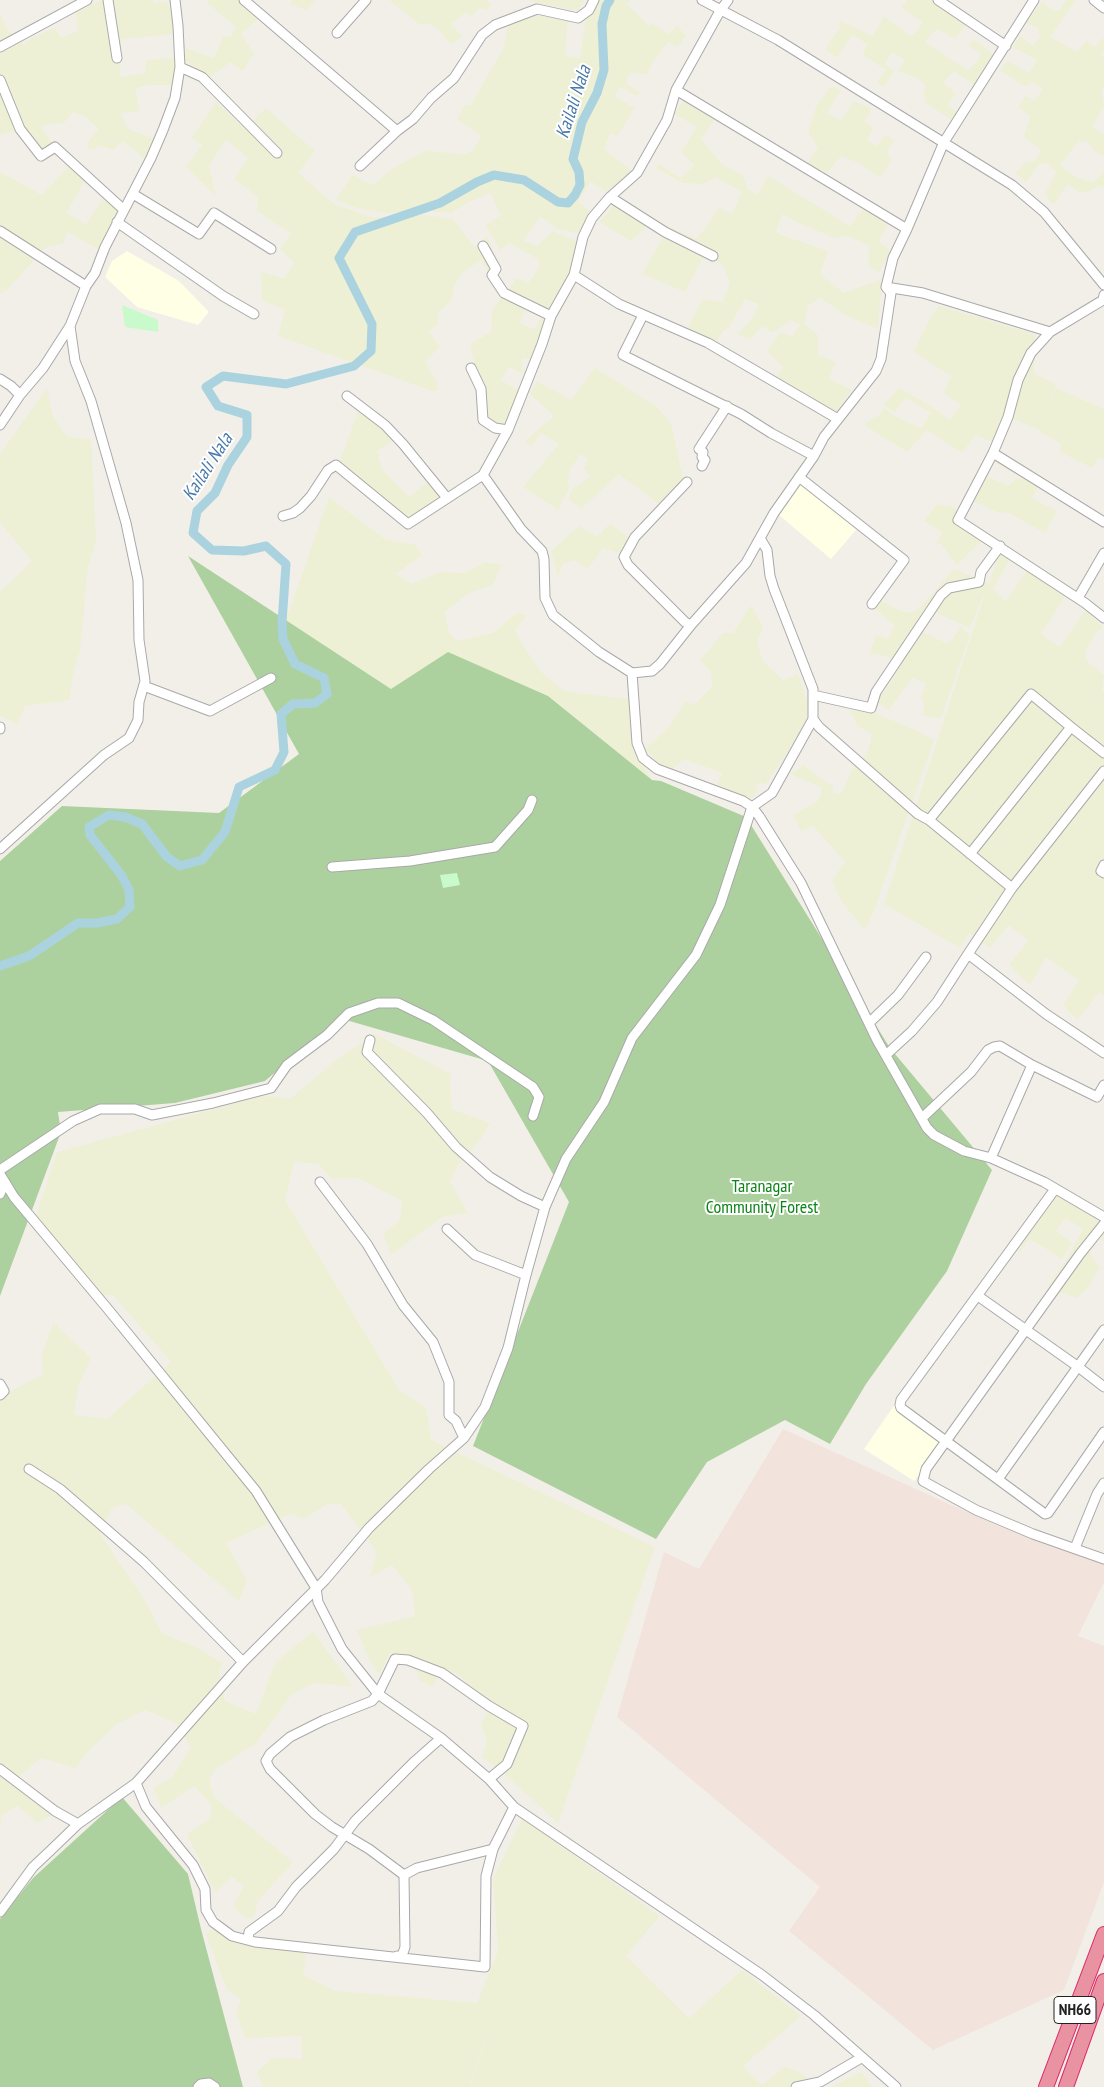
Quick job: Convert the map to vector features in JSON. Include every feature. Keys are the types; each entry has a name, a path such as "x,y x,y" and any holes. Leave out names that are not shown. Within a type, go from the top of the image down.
{"highway":[{"name":"NH66","path":"1046,2087 1104,1934"},
{"name":"NH66","path":"1066,2087 1104,1981"}],"street":[{"path":"0,47 87,0"},
{"path":"108,0 117,58"},
{"path":"0,426 20,395 43,368 70,326 86,286 95,272 117,222 151,158 175,98 180,67 175,0"},
{"path":"244,0 397,131"},
{"path":"337,33 366,0"},
{"path":"360,166 397,131 413,119 431,98 454,78 482,35 495,25 537,9 578,18 589,10 594,0"},
{"path":"702,0 778,40 1012,184 1037,207 1104,285"},
{"path":"283,516 293,513 300,508 311,496 328,470 336,465 408,524 483,476 508,430 551,316 574,275 583,237 592,218 610,197 637,173 667,120 676,90 728,0"},
{"path":"938,0 1006,46"},
{"path":"886,287 893,258 944,142 1034,0"},
{"path":"1094,0 1104,8"},
{"path":"180,67 202,77 278,153"},
{"path":"0,80 20,129 41,156 55,146 124,210"},
{"path":"676,90 907,229"},
{"path":"132,194 199,234 214,213 271,250"},
{"path":"610,197 665,232 713,256"},
{"path":"117,222 223,296 254,314"},
{"path":"0,231 86,286"},
{"path":"482,246 496,269 492,275 504,293 551,316"},
{"path":"574,275 619,304 708,343 838,419"},
{"path":"886,287 923,293 1050,332"},
{"path":"483,476 521,529 542,551 545,598 553,615 599,652 632,673 652,671 746,564 774,513 814,456 824,437 876,370 881,359 891,293 886,287"},
{"path":"1104,295 1103,300 1050,332 1031,353 1018,380 1008,416 993,453 958,520 1078,598 1104,618"},
{"path":"643,315 623,355 727,406 814,456"},
{"path":"0,849 104,755 129,738 138,720 144,686 143,660 139,640 138,580 126,523 108,457 91,401 75,361 70,326"},
{"path":"470,368 482,389 482,420 495,428 508,430"},
{"path":"0,379 12,386 20,395"},
{"path":"347,396 391,431 447,498"},
{"path":"702,466 705,460 700,449 727,406"},
{"path":"993,453 1104,522"},
{"path":"799,477 904,560 872,604"},
{"path":"687,482 635,537 624,557 628,565 685,622 691,625"},
{"path":"0,1912 34,1867 78,1824 136,1783 243,1662 326,1580 369,1528 429,1469 464,1438 485,1407 508,1348 545,1207 566,1159 604,1102 632,1038 696,955 720,905 752,807 772,793 813,719 813,695 810,681 770,576 767,550 760,538"},
{"path":"813,695 871,708 876,692 941,595 949,588 979,582 981,572 1000,546"},
{"path":"1078,598 1104,553"},
{"path":"632,673 636,742 643,758 657,769 743,800 752,807 801,883 869,1024 926,1128 964,1151 991,1158 1055,1189 1104,1217"},
{"path":"144,686 210,711 271,678"},
{"path":"929,820 1031,694 1104,753"},
{"path":"813,719 818,727 918,814 929,820 1012,888"},
{"path":"970,854 1071,726"},
{"path":"886,1056 912,1031 937,1002 1012,888 1104,771"},
{"path":"332,867 410,861 495,847 528,810 532,800"},
{"path":"1104,865 1101,871 1104,873"},
{"path":"968,954 1046,1014 1104,1053"},
{"path":"869,1024 898,996 926,957"},
{"path":"0,1194 2,1176 73,1121 100,1109 135,1109 152,1115 213,1103 271,1088 288,1065 327,1035 349,1013 378,1003 398,1003 433,1020 533,1087 539,1098 534,1116"},
{"path":"370,1040 367,1052 427,1113 456,1147 490,1177 521,1196 545,1207"},
{"path":"922,1118 952,1091 988,1050 994,1047 1000,1046 1032,1065 1098,1097 1104,1085"},
{"path":"991,1158 1032,1065"},
{"path":"2,1176 14,1197 256,1491 316,1588 318,1602 342,1649 378,1694 441,1738 489,1779 514,1807 762,1975 814,2015 896,2087"},
{"path":"320,1182 367,1244 403,1305 433,1342 449,1382 449,1415 456,1420 464,1438"},
{"path":"1055,1189 901,1400 901,1408 1044,1513 1048,1513 1104,1432"},
{"path":"1104,1224 1080,1254 926,1469 923,1481 976,1510 1033,1534 1104,1559"},
{"path":"447,1229 475,1255 526,1275"},
{"path":"978,1296 1078,1366 1104,1387"},
{"path":"998,1479 1104,1330"},
{"path":"0,1384 4,1391 0,1395"},
{"path":"29,1469 60,1489 144,1562 243,1662"},
{"path":"1075,1548 1097,1494 1104,1484"},
{"path":"404,1875 315,1814 270,1768 266,1761 270,1754 290,1737 324,1720 372,1701 378,1694 395,1659 408,1660 442,1673 488,1706 524,1726 507,1764 489,1779"},
{"path":"248,1940 249,1932 278,1911 296,1888 334,1849 345,1834 415,1761 441,1738"},
{"path":"0,1769 55,1811 78,1824"},
{"path":"136,1783 146,1807 193,1865 205,1890 206,1910 213,1922 232,1936 248,1940 485,1967 486,1876 493,1849 514,1807"},
{"path":"404,1875 417,1868 493,1849"},
{"path":"397,1956 402,1956 404,1947 404,1875"},
{"path":"796,2087 820,2082 861,2058"},
{"path":"198,2087 200,2084 209,2083 215,2087"}],"shaded area":[{"path":"102,0 153,0 154,3 167,1 177,34 121,39 120,77 145,73 146,60 177,58 174,85 146,85 135,89 140,111 120,113 128,129 153,138 145,159 123,141 113,150 101,146 89,150 87,143 99,129 86,117 73,112 64,123 41,126 52,143 41,150 20,129 0,135 0,12 7,29 24,45 32,38 55,27 61,38 79,30 75,11"},
{"path":"208,0 251,0 258,19 241,34 254,53 243,71 230,62 210,77 185,61 186,48 214,58 223,36 231,37 236,27 207,3"},
{"path":"292,0 316,0 306,10 290,4"},
{"path":"389,0 485,0 492,4 487,10 480,8 471,16 466,12 451,24 463,37 450,44 442,33 429,23 420,25"},
{"path":"531,0 585,0 577,11"},
{"path":"598,0 630,0 627,4 649,26 652,23 668,34 677,25 686,36 678,47 668,42 651,65 647,75 633,72 627,78 628,85 641,93 636,96 621,87 614,96 635,108 618,135 610,134 604,149 632,171 606,192 591,181 578,202 593,213 580,234 556,228 540,216 524,241 537,246 553,231 579,242 572,276 551,312 526,307 520,323 535,329 541,318 547,322 532,359 523,358 521,369 529,372 526,375 509,367 501,380 521,392 506,426 487,420 470,344 491,332 492,311 502,296 481,260 461,274 453,288 452,300 437,314 439,323 429,331 440,347 425,362 438,384 437,391 432,391 278,336 285,310 262,300 261,271 284,279 294,263 280,249 291,234 257,211 258,197 234,179 248,158 226,139 209,166 216,196 186,167 202,145 191,138 216,102 245,129 266,108 315,151 298,173 334,204 372,217 426,215 453,219 474,247 487,236 499,265 495,276 509,289 516,278 528,283 539,268 539,260 509,243 500,250 486,225 501,215 490,193 469,202 452,213 427,211 387,213 360,209 336,200 352,175 373,185 390,170 425,151 464,154 473,151 481,136 457,119 464,106 471,105 504,47 508,25 533,15 568,20 565,56 580,58 586,19"},
{"path":"907,0 932,0 966,25 955,39 937,29 925,42 968,70 978,60 981,53 968,46 973,39 993,54 974,85 954,71 943,83 956,93 947,106 958,112 952,120 924,102 927,97 922,94 926,86 917,78 898,71 905,60 892,52 885,64 894,71 884,87 876,83 886,70 863,55 867,44 852,35 837,58 825,49 840,28 839,21 872,36 883,16 911,36 920,28 922,22 901,8"},
{"path":"1067,0 1076,0 1050,37 1078,52 1086,41 1095,47 1102,38 1104,40 1104,50 1101,55 1104,57 1104,88 1102,90 1104,109 1102,108 1093,127 1104,135 1104,157 1096,152 1087,142 1079,141 1060,165 1076,177 1093,182 1104,172 1104,188 1098,186 1081,193 1068,184 1053,205 1045,194 1056,172 1048,164 1040,163 1026,182 1015,173 1025,163 1035,161 1041,150 1024,137 1030,116 1018,107 1025,96 1035,100 1043,89 1033,82 1025,87 1000,70 1007,61 1029,73 1037,60 1012,47 1021,36 1033,46 1040,37 1038,28 1026,23 1042,2 1055,11 1059,10"},
{"path":"831,86 841,90 827,113 841,121 854,101 871,109 865,122 874,128 867,140 877,146 886,134 894,141 886,152 892,160 880,178 859,163 841,156 827,173 807,164 818,147 808,133 816,107"},
{"path":"685,98 717,116 701,139 722,164 744,176 747,188 757,195 768,176 850,226 863,209 888,224 879,241 890,251 879,273 869,266 869,245 847,236 834,238 782,214 776,233 828,251 820,274 844,293 882,279 878,329 847,316 820,298 808,306 804,324 818,335 818,355 836,362 829,379 852,390 834,414 776,379 783,367 767,351 781,332 792,336 800,325 791,320 773,333 762,326 750,340 737,334 752,319 758,304 745,299 729,328 724,330 714,344 687,329 703,299 723,302 730,282 723,265 704,256 685,292 642,274 663,237 647,226 630,241 600,222 614,204 627,202 646,216 696,239 718,208 733,213 742,192 715,177 701,184 682,183 656,168 659,164 680,178 694,165 681,152 697,127 674,114"},
{"path":"69,166 85,180 67,213 86,224 103,198 120,208 109,233 98,249 67,232 64,243 46,247 8,289 0,294 0,172 42,195"},
{"path":"127,251 179,281 209,312 198,325 137,307 105,277 112,261"},
{"path":"939,306 1035,334 1034,374 1056,384 1048,411 1056,388 1104,409 1104,460 1098,458 1092,468 1060,452 1061,444 1042,433 1042,431 1013,419 997,448 1017,465 1015,474 994,462 984,475 1008,486 1016,479 1024,478 1038,487 1032,498 1057,511 1045,533 1009,513 997,512 973,501 962,520 987,536 957,565 940,543 936,545 942,532 924,521 937,504 958,509 992,442 975,435 962,453 927,430 907,452 864,425 879,416 884,408 896,417 921,428 931,413 906,398 895,412 883,405 899,388 928,404 950,420 961,405 944,393 951,376 914,352 930,318"},
{"path":"595,368 656,406 671,423 683,478 659,504 619,474 581,509 568,499 573,487 577,487 590,476 584,468 588,459 581,454 570,469 567,482 570,486 558,510 523,487 559,444 541,433 531,447 525,441 554,416 530,394 537,381 571,400"},
{"path":"47,388 53,416 67,437 91,439 96,540 88,567 80,650 72,678 70,700 25,706 18,724 0,716 0,592 32,561 0,523 0,454"},
{"path":"359,408 377,422 393,440 377,451 382,469 409,497 431,479 443,497 408,518 339,464"},
{"path":"800,482 835,506 856,530 831,559 779,515"},
{"path":"329,497 385,539 416,545 422,555 396,574 412,584 440,572 465,573 485,562 502,565 493,585 469,593 445,612 449,633 457,641 493,633 517,613 527,615 515,630 522,644 542,673 564,691 625,699 632,695 636,749 652,780 548,696 391,689 286,620"},
{"path":"610,523 630,539 620,553 603,548 588,569 574,560 563,564 558,576 551,551 579,526 597,537"},
{"path":"999,553 1010,559 993,589 1006,601 1027,570 1066,595 1041,634 1060,647 1085,610 1103,627 1094,636 1085,652 1087,661 1104,675 1102,691 1104,692 1104,995 1100,992 1077,1020 1063,1005 1079,981 1046,957 1030,985 1009,965 1028,941 1009,925 990,948 969,933 960,948 884,904 988,584 970,628 934,612 919,617 913,627 946,643 951,641 961,627 970,635 941,718 923,716 924,704 921,697 926,683 912,678 889,710 877,702 898,671 889,657 870,653 876,635 888,639 894,625 873,607 880,599 898,610 908,613 919,609 954,569 989,583"},
{"path":"751,605 763,626 757,643 763,661 783,680 798,674 810,709 797,738 766,784 758,783 755,796 750,799 717,785 722,773 684,759 668,773 645,749 669,727 686,701 694,705 712,687 711,672 700,660 723,633 733,633"},
{"path":"850,710 872,712 916,730 934,740 874,911 865,930 840,900 832,880 845,862 813,826 801,831 793,815 818,801 822,788 791,774 803,765 833,786 833,793 841,794 854,765 867,754 872,734 857,726"},
{"path":"375,1034 451,1074 452,1109 490,1123 480,1140 458,1165 450,1182 468,1213 442,1217 391,1255 383,1234 400,1220 402,1201 358,1178 332,1179 318,1164 294,1162 285,1200 399,1390 426,1408 431,1440 655,1547 558,1823 501,1771 482,1757 487,1741 481,1724 492,1706 456,1673 439,1670 433,1687 420,1681 415,1663 390,1653 380,1674 371,1664 357,1630 415,1616 412,1590 392,1565 369,1578 377,1552 341,1504 328,1504 303,1519 290,1514 226,1543 247,1581 239,1601 126,1504 112,1508 100,1534 146,1602 162,1633 198,1648 222,1663 219,1673 225,1701 256,1714 275,1663 313,1631 353,1687 314,1683 292,1694 255,1744 214,1770 209,1781 214,1797 293,1862 258,1901 253,1919 243,1916 233,1906 244,1886 232,1877 215,1893 187,1834 211,1818 211,1804 194,1786 161,1808 154,1787 172,1778 191,1747 176,1723 145,1710 117,1724 92,1747 75,1768 41,1758 17,1778 62,1810 37,1823 18,1806 2,1815 0,1826 0,1397 43,1374 42,1355 53,1322 91,1358 78,1387 74,1415 107,1419 171,1362 113,1295 98,1295 35,1218 57,1152 262,1096 291,1098 337,1059"},
{"path":"1056,1194 1104,1222 1104,1241 1098,1237 1088,1251 1100,1268 1086,1290 1077,1298 1047,1287 1065,1262 1083,1229 1066,1218 1056,1231 1072,1243 1062,1259 1030,1239 1019,1252 1014,1249"},
{"path":"895,1404 944,1441 914,1481 864,1449"},
{"path":"783,1429 998,1526 1104,1564 1104,1582 1078,1636 1104,1646 1104,1882 1064,1990 933,2050 789,1931 820,1887 617,1717 664,1552 699,1569"},
{"path":"524,1815 553,1840 660,1916 626,1956 689,2018 742,1970 801,2016 743,2066 762,2085 784,2067 798,2071 819,2087 470,2087 498,2002 469,2087 263,2087 257,2072 272,2058 302,2059 301,2036 245,2038 236,2014 241,1999 227,1990 206,1935 211,1929 306,1954 303,1975 336,1991 477,2003 498,1951 493,1879"},
{"path":"862,2072 872,2087 830,2087"}],"green space":[{"path":"122,305 158,320 158,332 125,327"},
{"name":"Taranagar Community Forest","path":"188,556 391,689 448,652 548,696 652,780 661,781 746,817 890,1048 992,1170 947,1271 866,1384 830,1444 785,1420 707,1462 656,1539 473,1446 569,1202 488,1061 346,1020 312,1041 265,1081 175,1103 58,1112 61,1132 0,1296 0,861 62,806 219,813 299,754"},
{"path":"457,873 460,885 443,888 440,875"},
{"path":"122,1797 188,1874 243,2087 0,2087 0,1919 33,1878"}],"waterway":[{"name":"Kailali Nala","path":"0,966 29,956 78,923 97,923 117,919 130,907 129,890 122,876 90,835 89,827 109,815 125,817 142,824 167,857 180,866 202,860 225,832 239,787 275,770 284,752 281,714 293,704 315,703 327,694 324,678 295,664 283,639 282,623 286,564 266,546 244,551 212,550 193,533 197,511 215,493 228,465 247,437 247,415 218,406 206,387 223,376 286,384 354,366 371,351 372,324 339,258 355,232 440,203 477,182 494,175 524,180 558,202 568,203 580,185 579,172 573,159 582,122 597,93 604,70 602,24 606,6 610,0"}]}
